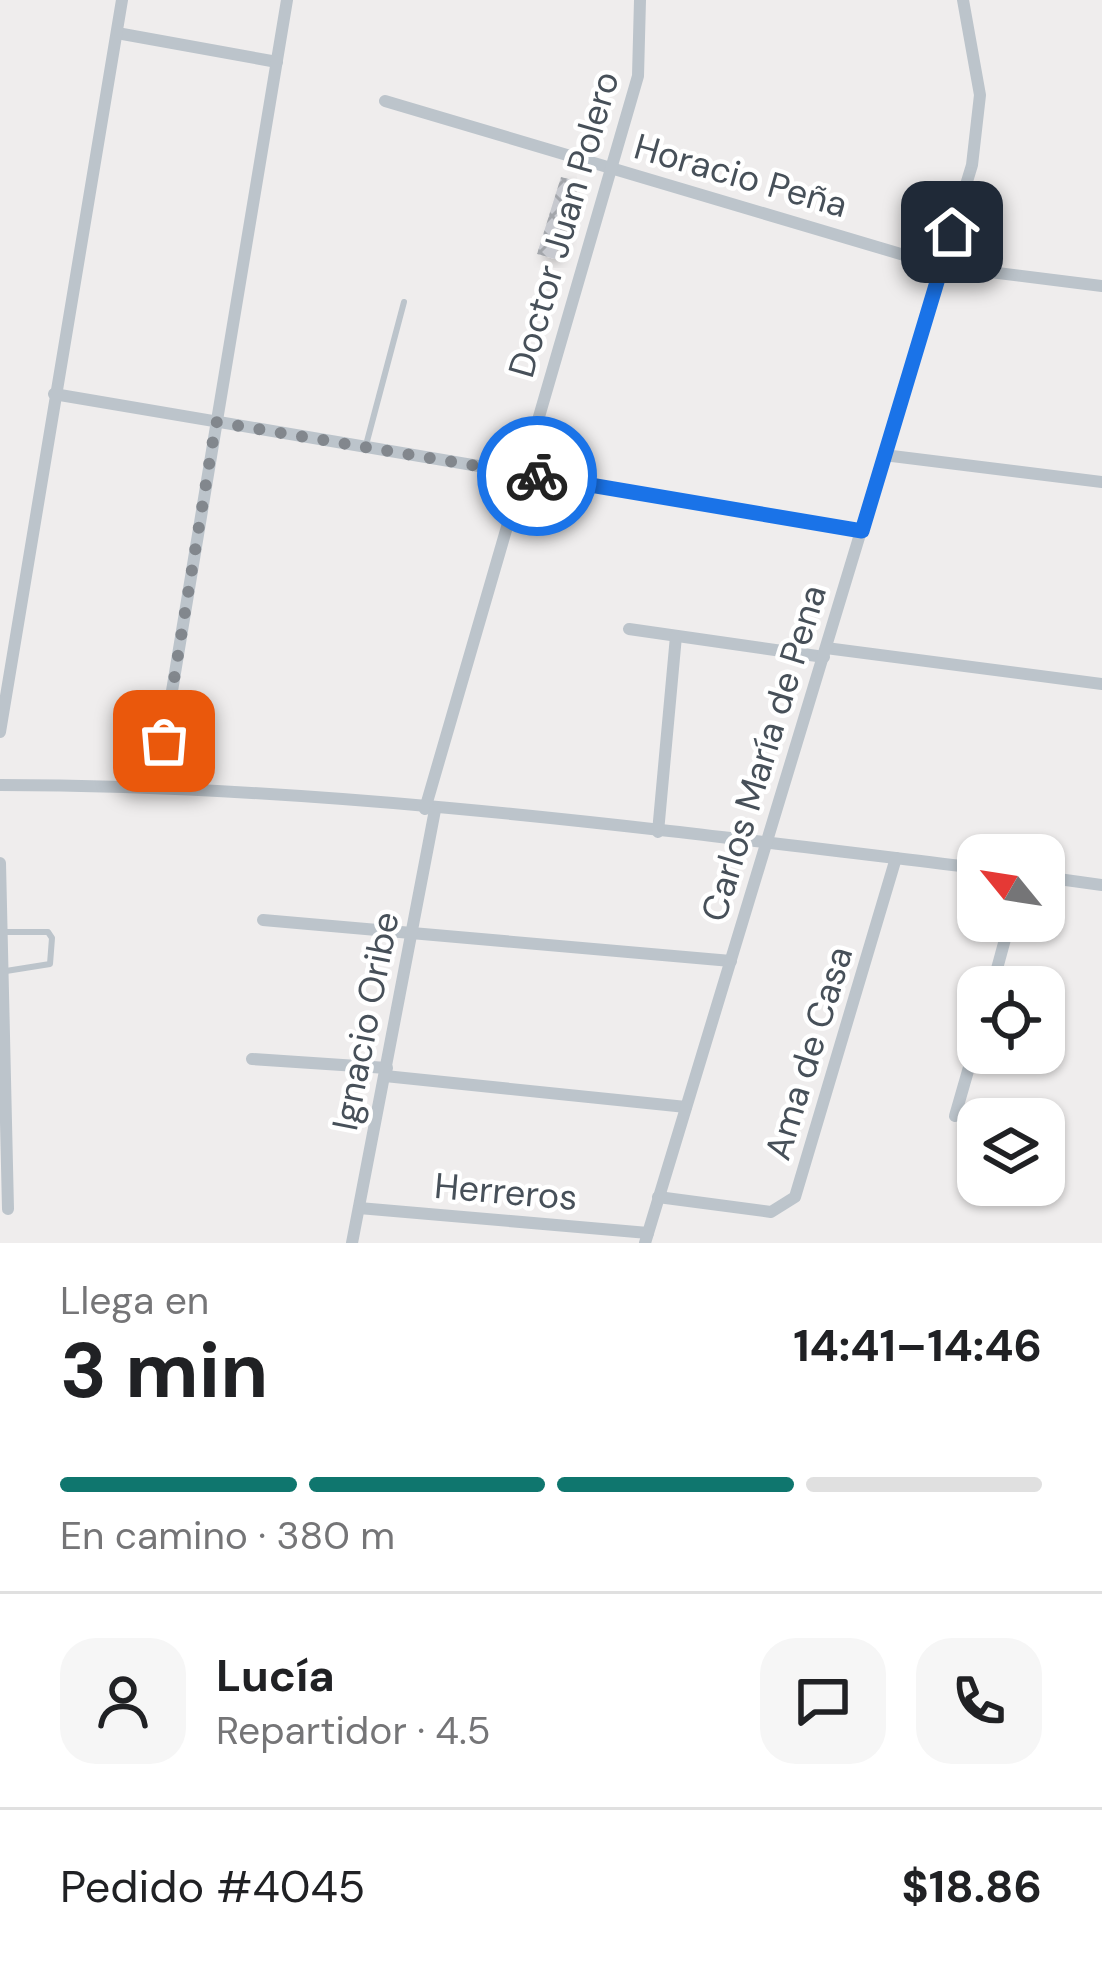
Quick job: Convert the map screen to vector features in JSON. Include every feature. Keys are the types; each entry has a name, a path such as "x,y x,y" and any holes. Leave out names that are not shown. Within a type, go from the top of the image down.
{"street":[{"path":"0,732 122,0"},
{"path":"156,787 287,0"},
{"name":"Doctor Juan Polero","path":"430,809 521,473 640,66 640,0"},
{"name":"Carlos María de Pena","path":"646,1238 862,531 980,124 979,79 963,0"},
{"path":"117,33 277,62"},
{"name":"Horacio Peña","path":"385,101 941,266 1102,286"},
{"path":"54,394 862,531"},
{"path":"884,455 1102,482"},
{"path":"629,629 1102,684"},
{"path":"658,832 676,636"},
{"path":"0,785 156,787 430,809 768,840 957,865"},
{"name":"Ignacio Oribe","path":"352,1243 413,931 430,809"},
{"name":"Ama de Casa","path":"658,1197 771,1212 795,1197 896,858"},
{"path":"0,863 8,1209"},
{"path":"1065,880 1102,885"},
{"path":"263,920 731,961"},
{"path":"252,1059 686,1107"},
{"path":"955,1116 967,1074"},
{"name":"Herreros","path":"359,1208 646,1238"}],"lane":[{"path":"365,448 404,302"},
{"path":"1,932 48,932 53,959 47,966 2,971"}],"building":[{"path":"561,177 573,180 555,259 537,254"}],"way so far":[{"path":"164,741 216,422 537,476"}],"route":[{"path":"537,476 862,531 952,232"}]}
